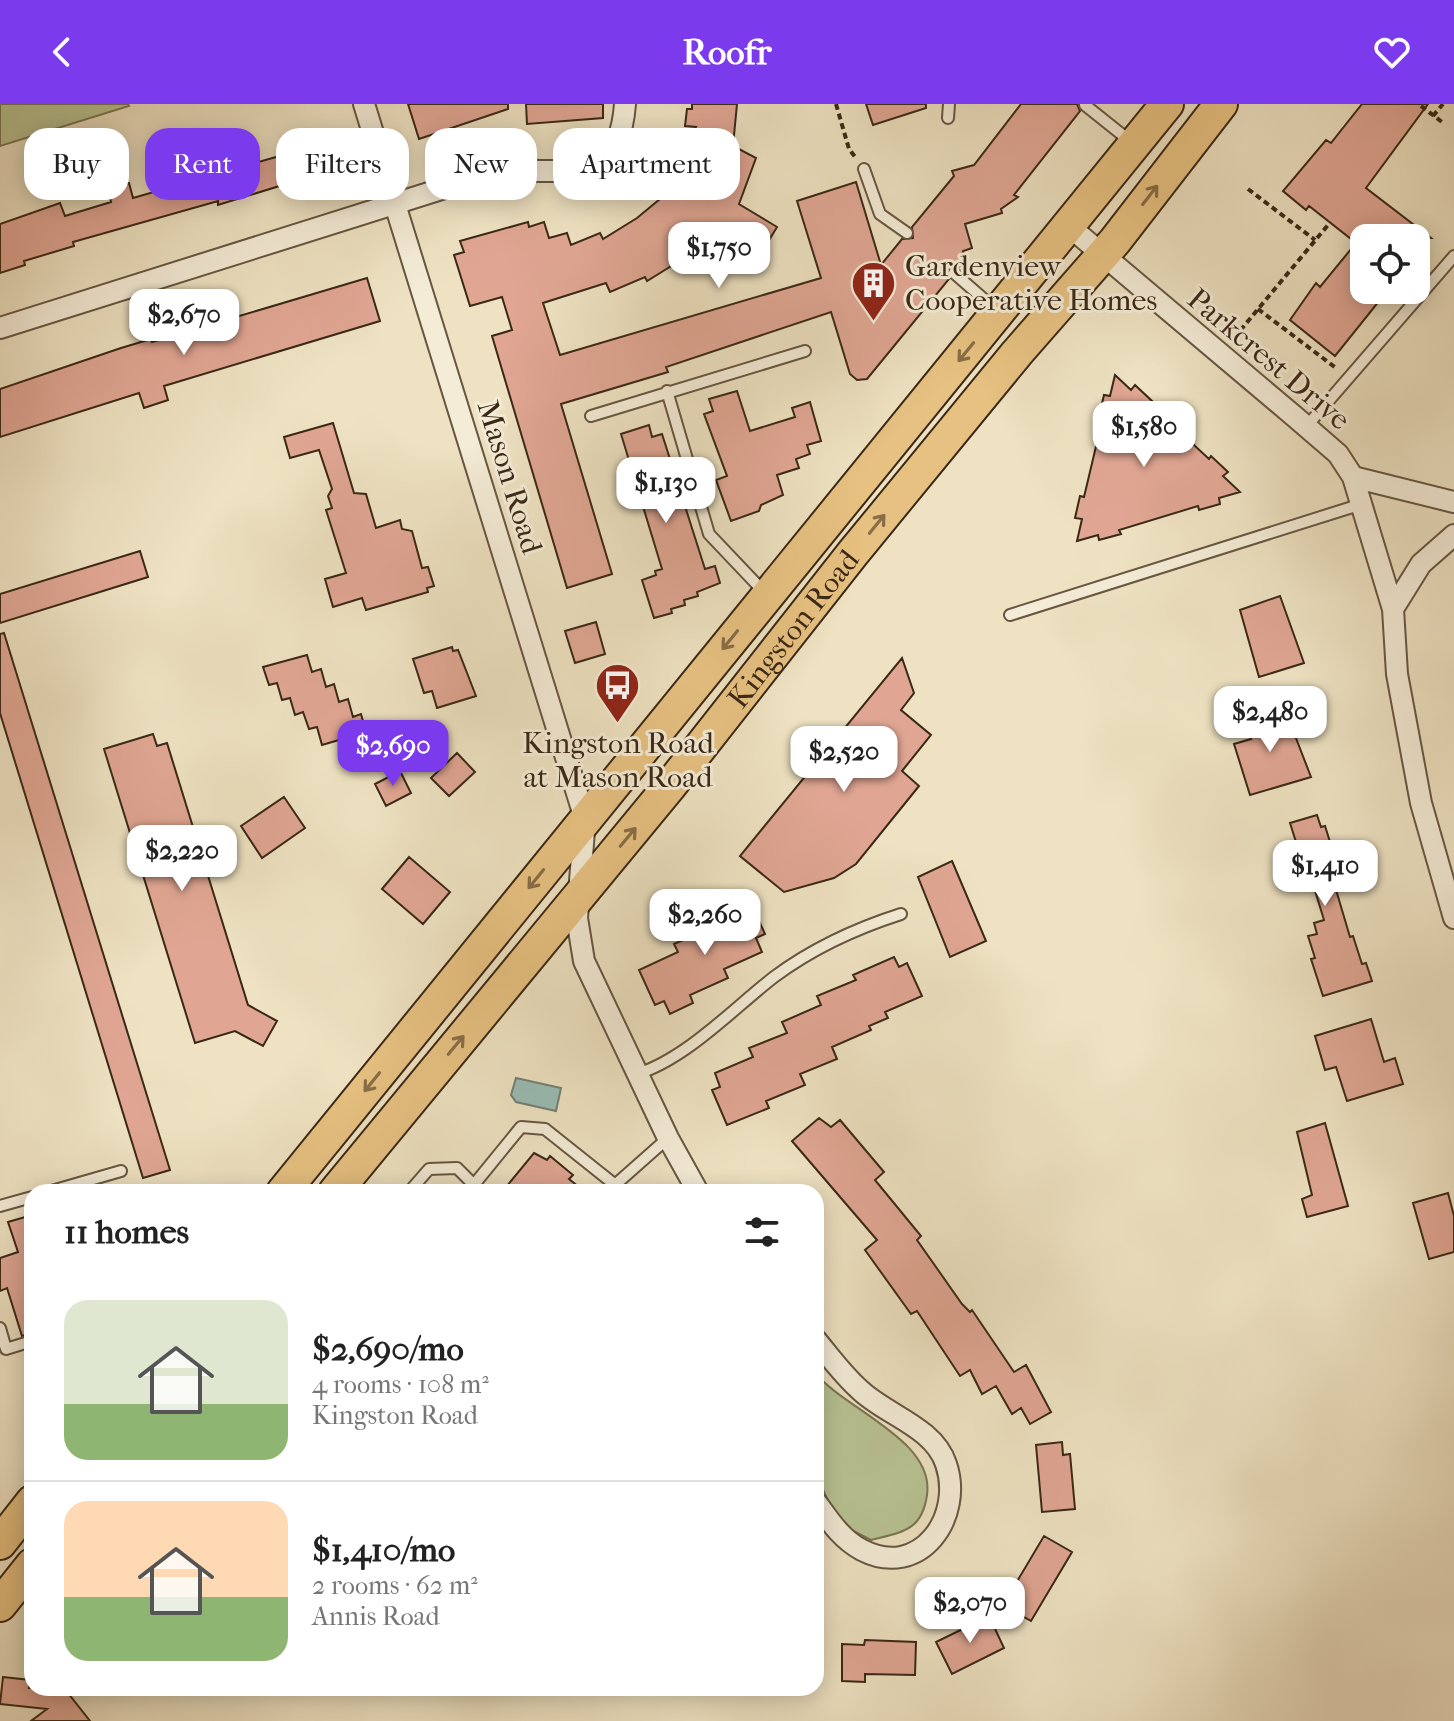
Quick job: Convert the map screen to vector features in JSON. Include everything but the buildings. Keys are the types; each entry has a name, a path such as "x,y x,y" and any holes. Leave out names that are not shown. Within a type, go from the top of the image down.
{"main road":[{"name":"Kingston Road","path":"289,1184 1167,104"},
{"name":"Kingston Road","path":"341,1184 579,883 1017,353 1102,256 1221,104"},
{"path":"998,312 1010,324 1017,353"},
{"path":"0,1543 24,1512"},
{"path":"0,1605 24,1575"}],"street":[{"name":"Mason Road","path":"364,104 585,819 577,918 584,961 668,1138 694,1184"},
{"path":"0,328 507,170 582,171 595,166 618,139 623,127 625,104"},
{"name":"Parkcrest Drive","path":"1070,227 1338,454 1353,477 1393,609 1397,674 1415,775 1454,918"},
{"name":"Parkcrest Drive","path":"1353,477 1454,502"},
{"path":"1393,609 1421,564 1454,535"},
{"path":"824,1349 862,1393 921,1431 939,1449 952,1491 947,1515 937,1532 914,1553 899,1558 882,1558 862,1550 835,1529 824,1513"}],"lane":[{"path":"948,118 949,104"},
{"path":"1085,105 1134,144"},
{"path":"864,169 880,214 907,233"},
{"path":"1306,427 1454,256"},
{"path":"954,273 998,312"},
{"path":"591,416 805,351"},
{"path":"667,391 709,534 767,595"},
{"path":"1010,615 1362,504"},
{"path":"637,1074 703,1035 810,953 850,932 901,914"},
{"path":"475,1184 521,1127 545,1129 606,1184"},
{"path":"615,1184 668,1138"},
{"path":"416,1184 429,1169 457,1168 468,1184"},
{"path":"76,1184 121,1171"},
{"path":"0,1206 24,1199"},
{"path":"0,1328 6,1349 24,1343"}],"path":[{"path":"836,104 849,149 864,169"},
{"path":"1433,116 1443,104"},
{"path":"1421,106 1442,122"},
{"path":"1248,189 1315,240"},
{"path":"1220,355 1328,225"},
{"path":"1258,309 1350,379"},
{"path":"1304,344 1311,337"}],"green space":[{"path":"0,104 129,106 58,128 24,128 24,139 0,146"},
{"path":"824,1382 904,1443 918,1459 926,1476 924,1507 909,1528 871,1540 838,1523 824,1492"}],"water":[{"path":"516,1078 561,1088 556,1111 516,1102 511,1095"}],"place":[{"name":"Gardenview Cooperative Homes","path":"874,322"},
{"name":"Kingston Road at Mason Road","path":"618,724"}]}
